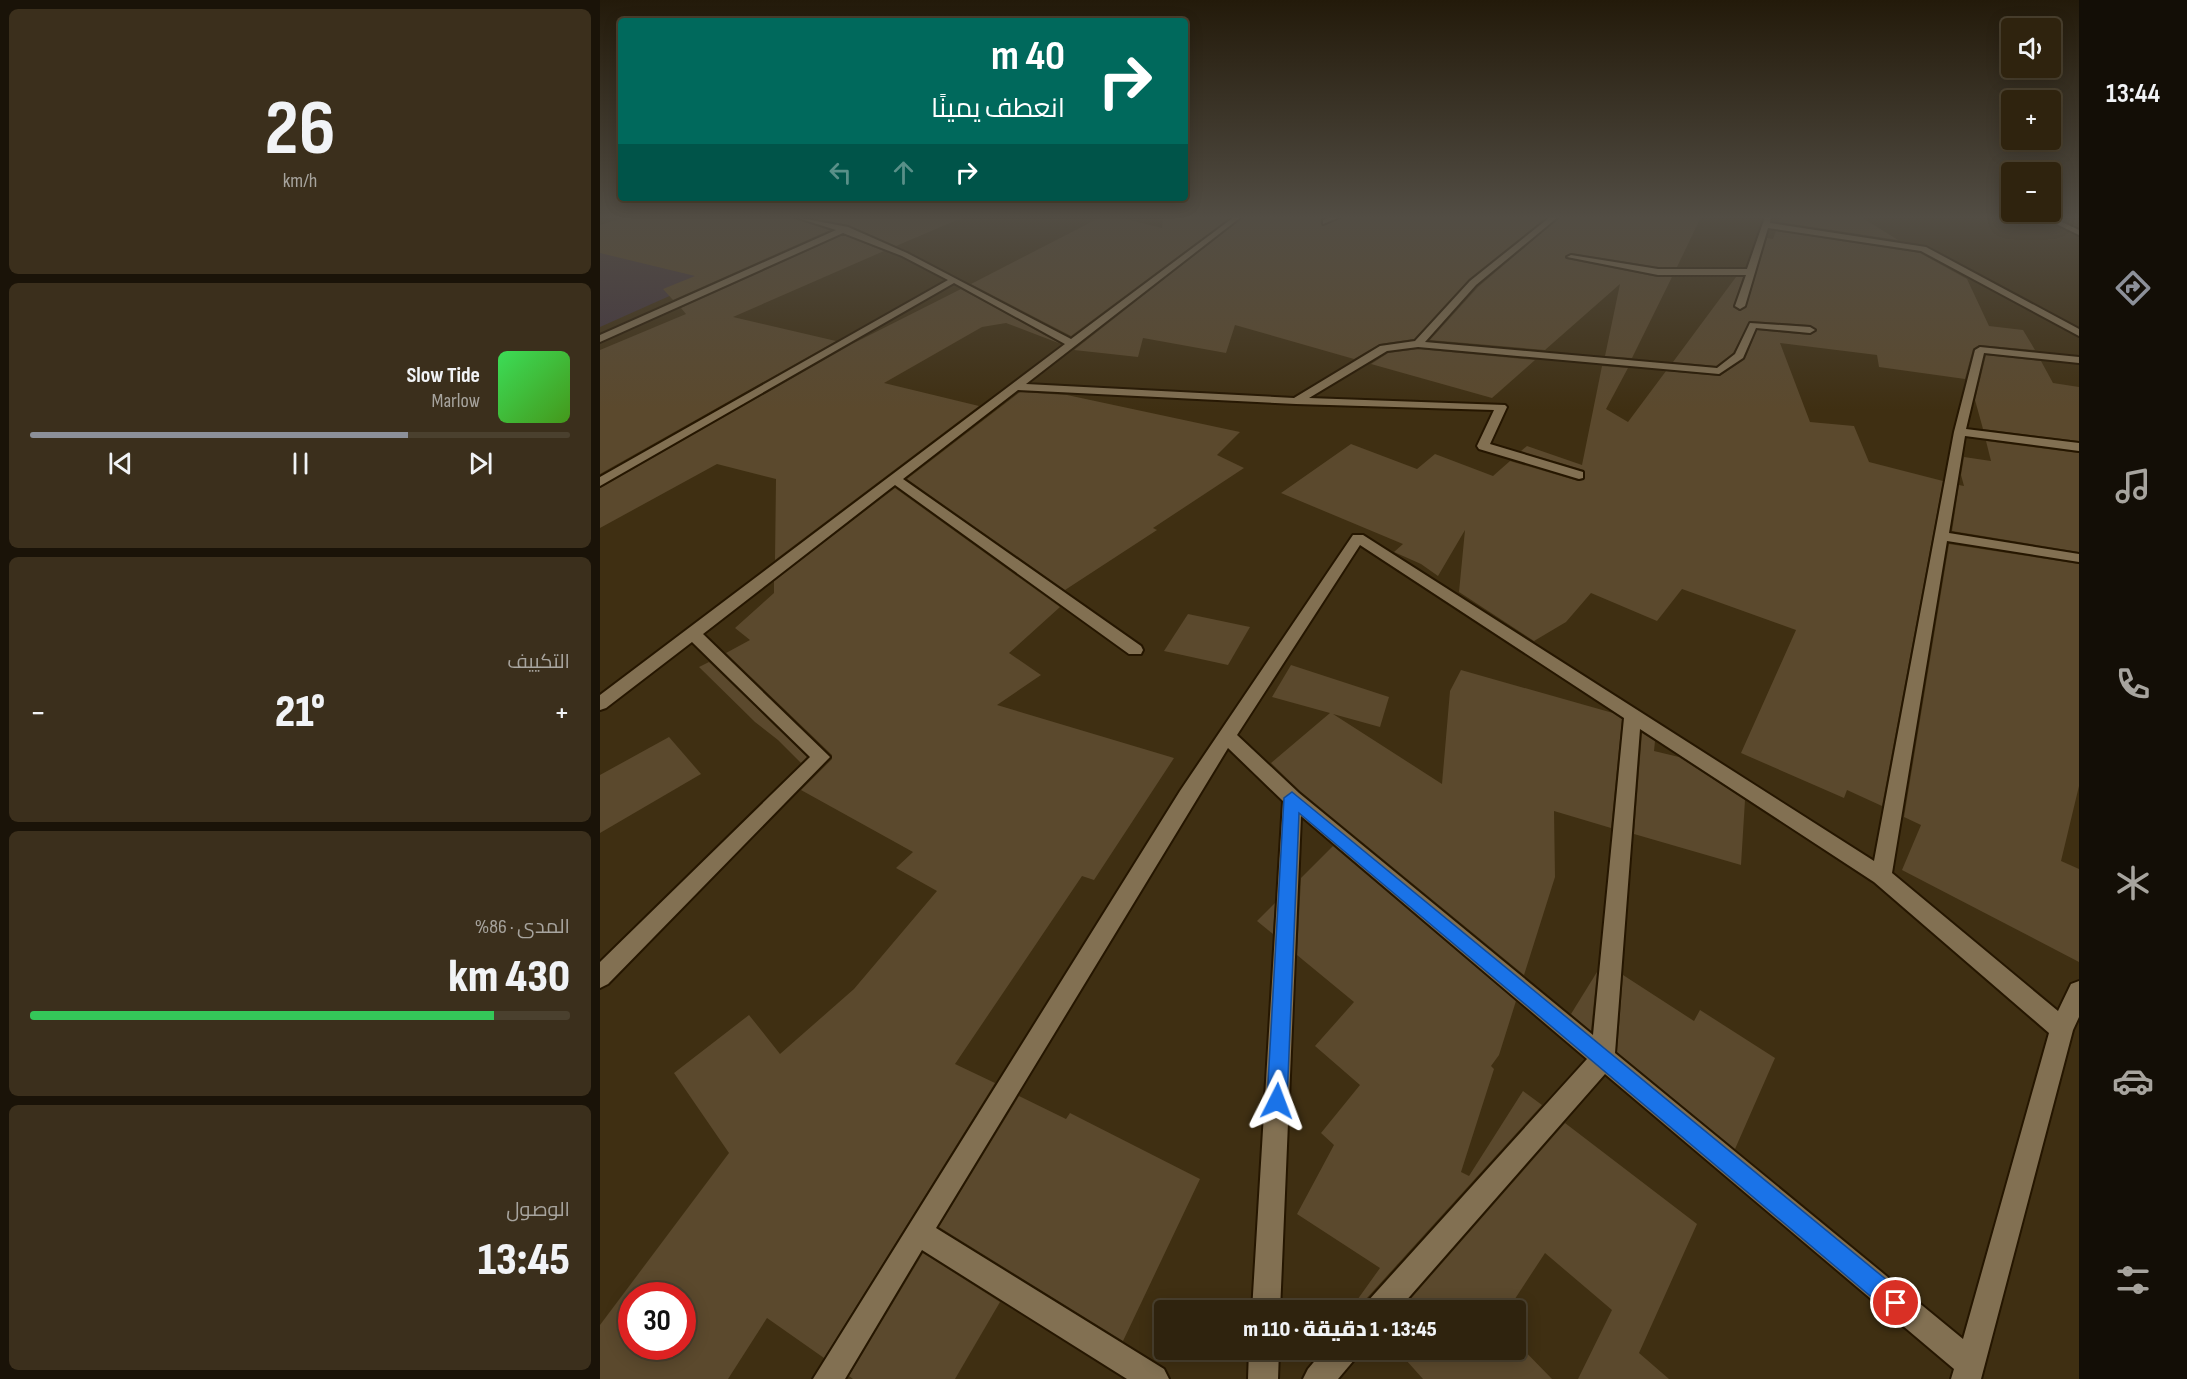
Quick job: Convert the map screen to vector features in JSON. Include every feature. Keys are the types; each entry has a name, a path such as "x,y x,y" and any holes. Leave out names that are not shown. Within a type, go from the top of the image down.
{"street":[{"path":"600,339 728,281"},
{"path":"600,482 951,281"},
{"path":"953,281 1072,344"},
{"path":"600,704 1153,281"},
{"path":"1419,344 1475,281"},
{"path":"1740,306 1747,281"},
{"path":"1983,281 2079,333"},
{"path":"1296,401 1384,348 1419,344 1719,371 1739,356 1753,325 1810,330"},
{"path":"1881,876 1960,432 1980,350 2079,360"},
{"path":"1017,387 1296,401 1501,407 1483,446 1579,475"},
{"path":"1960,432 2079,447"},
{"path":"895,479 1135,650"},
{"path":"1941,536 2079,558"},
{"path":"828,1379 1186,796 1359,538 1881,876 2062,1029"},
{"path":"600,977 821,758 693,633"},
{"path":"1388,1300 1603,1058 1633,715"},
{"path":"1227,736 1292,798 1603,1058 1968,1372 2062,1029 2079,992"},
{"path":"1267,1300 1292,798"},
{"path":"918,1232 1154,1379"},
{"path":"1263,1379 1264,1360"},
{"path":"1318,1379 1335,1360"}],"shaded area":[{"path":"600,281 702,281 600,327"}],"building":[{"path":"682,281 715,281 673,300 663,289"},
{"path":"740,281 815,281 733,317 836,341 600,474 600,350 686,314 681,308"},
{"path":"976,281 1144,281 1071,336 971,284"},
{"path":"1161,281 1467,281 1414,339 1380,344 1354,359 1235,325 1226,353 1143,338 1138,357 1074,350"},
{"path":"1485,281 1670,281 1632,358 1605,356 1620,284 1545,350 1430,340"},
{"path":"1733,281 1742,281 1733,307 1739,311 1746,308 1754,281 1968,281 1989,326 2023,330 2035,350 1979,345 1973,349 1965,379 1879,367 1877,355 1780,343 1810,422 1854,426 1869,462 1943,481 1882,806 1847,790 1844,798 1741,753 1796,630 1682,589 1657,621 1591,593 1566,622 1534,641 1459,592 1465,530 1438,576 1421,564 1394,552 1403,544 1281,493 1351,444 1417,469 1435,454 1493,476 1510,461 1578,481 1584,480 1584,470 1521,451 1527,446 1582,465 1602,366 1628,368 1606,409 1628,422 1666,371 1720,376 1745,359 1757,330 1810,335 1817,331 1810,325 1750,321 1733,353 1716,366 1673,362"},
{"path":"961,289 1061,344 1006,323 982,327 884,383 979,406 775,560 776,479 717,464 600,528 600,488 852,344"},
{"path":"1418,349 1535,360 1492,398 1371,364 1388,353"},
{"path":"1986,355 2041,361 2053,383 2079,387 2079,441 1983,429 1975,400"},
{"path":"1020,392 1067,395 1240,432 1217,455 1244,468 1153,528 1157,530 1065,590 907,479"},
{"path":"1986,441 2079,453 2079,552 1952,531 1959,485 1964,486 1961,475 1964,457 1991,461"},
{"path":"895,488 1060,607 1009,653 1041,675 997,705 1174,758 1094,880 1082,876 955,1064 995,1083 824,1358 767,1318 728,1379 600,1379 600,1325 618,1301 618,1360 696,1360 696,1282 632,1282 729,1153 674,1073 749,1015 780,1054 854,989 937,891 896,868 913,852 801,790 832,759 832,755 726,653 750,640 735,628 774,593 774,581"},
{"path":"1949,544 2079,564 2079,786 2061,861 2079,869 2079,962 1902,870 1921,825 1904,817"},
{"path":"1188,614 1250,627 1228,665 1164,651"},
{"path":"709,662 807,757 801,763 699,667"},
{"path":"1291,665 1389,697 1380,727 1333,714 1442,784 1450,691 1461,670 1613,713 1622,719 1611,828 1554,811 1555,877 1524,975 1300,791 1271,763 1330,713 1272,697"},
{"path":"1642,733 1655,741 1654,751 1679,757 1745,800 1741,865 1634,834"},
{"path":"669,737 701,774 600,833 600,775"},
{"path":"1333,846 1516,1001 1499,1055 1491,1066 1494,1069 1461,1172 1469,1176 1523,1091 1542,1105 1366,1300 1357,1300 1380,1268 1297,1214 1334,1145 1321,1133 1360,1085 1315,1046 1354,1002 1297,955 1301,878"},
{"path":"1275,903 1273,934 1257,921"},
{"path":"1597,972 1591,1031 1571,1014"},
{"path":"1623,975 1694,1021 1700,1010 1775,1058 1735,1149 1617,1052"},
{"path":"1019,1096 1066,1119 1070,1113 1200,1179 1123,1341 939,1227"},
{"path":"1565,1123 1697,1224 1639,1353 1669,1379 1578,1379 1612,1310 1545,1253 1514,1300 1410,1300"},
{"path":"923,1253 1000,1302 955,1379 853,1379 849,1376"},
{"path":"1526,1352 1552,1379 1423,1379 1406,1360 1526,1360"}],"route":[{"path":"1277,1101 1292,798 1896,1303"}]}
